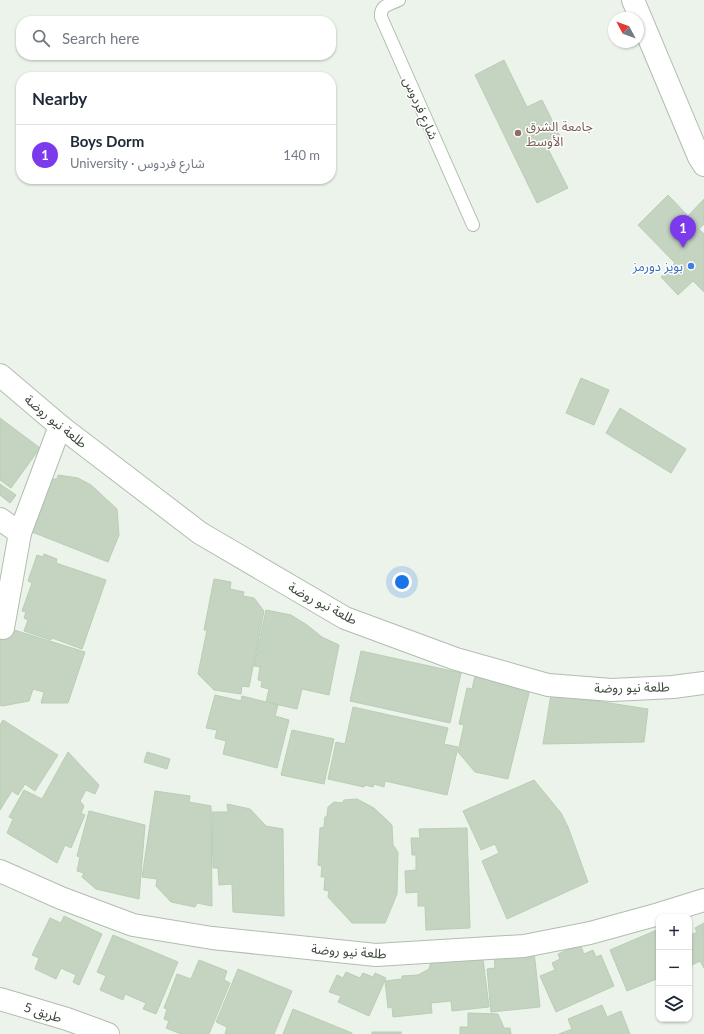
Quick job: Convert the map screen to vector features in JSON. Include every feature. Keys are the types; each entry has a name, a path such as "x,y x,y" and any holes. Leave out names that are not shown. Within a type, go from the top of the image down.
{"street":[{"path":"633,0 699,157 704,165"},
{"name":"طلعة نيو روضة","path":"0,375 60,426 200,533 346,618 456,659 548,685 612,690 673,687 704,683"},
{"path":"3,628 20,533 60,426"},
{"path":"0,519 20,533"},
{"name":"طلعة نيو روضة","path":"0,871 61,898 133,925 212,938 376,955 524,946 590,933 704,900"},
{"name":"طريق 5","path":"0,999 108,1034"}],"lane":[{"name":"شارع فردوس","path":"399,0 382,8 380,12 381,17 473,225"}],"building":[{"path":"504,60 527,107 542,100 560,136 545,143 568,188 537,203 475,75"},
{"path":"668,195 688,216 704,199 704,224 699,229 704,234 704,292 693,281 678,295 661,277 675,263 638,225"},
{"path":"581,378 609,390 594,425 566,413"},
{"path":"620,408 686,449 671,473 606,433"},
{"path":"0,418 40,448 11,488 0,480"},
{"path":"58,475 78,478 91,485 117,509 119,535 108,562 27,530 47,479 57,479"},
{"path":"0,484 16,495 10,503 0,495"},
{"path":"44,554 57,559 56,563 106,580 82,649 52,638 51,640 24,631 28,620 24,618 26,612 22,611 32,583 28,581 37,555 43,557"},
{"path":"214,579 231,582 230,589 244,592 243,596 254,598 264,611 249,687 242,686 241,694 214,690 198,674 207,630 204,630"},
{"path":"266,610 291,615 322,637 339,645 329,695 302,689 297,709 266,702 269,689 261,687 262,681 258,680 260,667 254,666"},
{"path":"11,629 85,652 68,703 41,703 44,692 33,689 29,701 2,706 0,705 0,630"},
{"path":"361,651 461,673 450,723 350,701"},
{"path":"475,676 530,689 508,779 475,772 458,752 464,725 459,724 467,688 472,689"},
{"path":"551,694 648,709 644,742 543,744"},
{"path":"215,695 241,701 242,696 278,705 275,716 289,720 277,768 223,754 226,741 215,738 217,730 206,728"},
{"path":"353,707 448,728 444,744 458,747 447,795 385,781 384,787 374,784 373,787 365,785 364,787 328,779 336,742 345,744"},
{"path":"3,720 58,755 35,791 25,784 18,795 12,791 0,810 0,725"},
{"path":"292,730 334,739 324,784 281,775"},
{"path":"68,752 99,785 95,794 86,790 80,801 84,806 81,813 85,815 71,848 65,845 57,863 7,833 13,819 9,817 24,790 42,799"},
{"path":"147,752 170,759 167,769 144,762"},
{"path":"534,780 561,813 568,827 588,882 507,919 482,861 499,853 495,844 481,850 463,811"},
{"path":"155,791 190,796 189,802 211,806 212,906 197,903 195,907 171,902 156,886 157,879 142,877"},
{"path":"357,799 374,808 392,825 393,845 398,852 397,894 385,923 352,923 328,897 329,891 324,890 325,877 321,877 322,866 318,865 320,828 324,827 328,807 334,802 342,803 344,800"},
{"path":"227,804 250,809 266,826 283,829 284,916 233,912 232,884 219,885 218,868 213,868 212,812 228,812"},
{"path":"89,811 145,825 139,899 96,889 82,877 84,873 77,871 80,857 77,856"},
{"path":"467,828 470,928 426,930 425,906 418,906 418,892 406,893 405,871 416,870 416,855 412,855 411,838 420,838 419,829"},
{"path":"64,916 102,934 79,985 73,982 76,975 61,968 56,979 35,969 39,958 32,955 50,918 61,923"},
{"path":"704,923 704,968 700,961 692,965 692,934 697,932 695,928"},
{"path":"656,930 656,979 627,991 610,950"},
{"path":"113,935 178,962 156,1014 143,1009 146,1003 125,994 123,1000 100,990 106,976 97,972"},
{"path":"580,944 584,954 593,950 596,957 601,955 614,986 556,1012 540,976 555,970 552,963 560,959 558,954"},
{"path":"534,951 540,1007 491,1012 487,969 495,968 494,955"},
{"path":"432,958 483,959 489,1007 452,1011 451,1001 431,1003 432,1013 393,1017 392,1007 388,1008 385,981 402,979 402,976 418,975 429,969"},
{"path":"199,960 227,971 224,980 230,983 209,1034 181,1034 166,1028 169,1021 164,1019 167,1009 164,1008 177,974 191,979"},
{"path":"238,969 292,991 274,1034 225,1034 227,1027 216,1022"},
{"path":"346,972 360,978 363,973 373,977 375,973 386,978 369,1016 338,1002 341,996 329,992 337,975 343,978"},
{"path":"602,1005 607,1017 621,1011 630,1034 559,1034 572,1029 568,1019"},
{"path":"293,1009 352,1033 352,1034 283,1034"},
{"path":"468,1013 498,1014 504,1028 510,1028 511,1034 460,1034 460,1027 468,1027"},
{"path":"372,1032 401,1032 401,1034 372,1034"}],"place":[{"name":"جامعة الشرق الأوسط","path":"518,133"},
{"name":"Boys Dorm","path":"683,248"},
{"name":"بويز دورمز","path":"691,266"}]}
